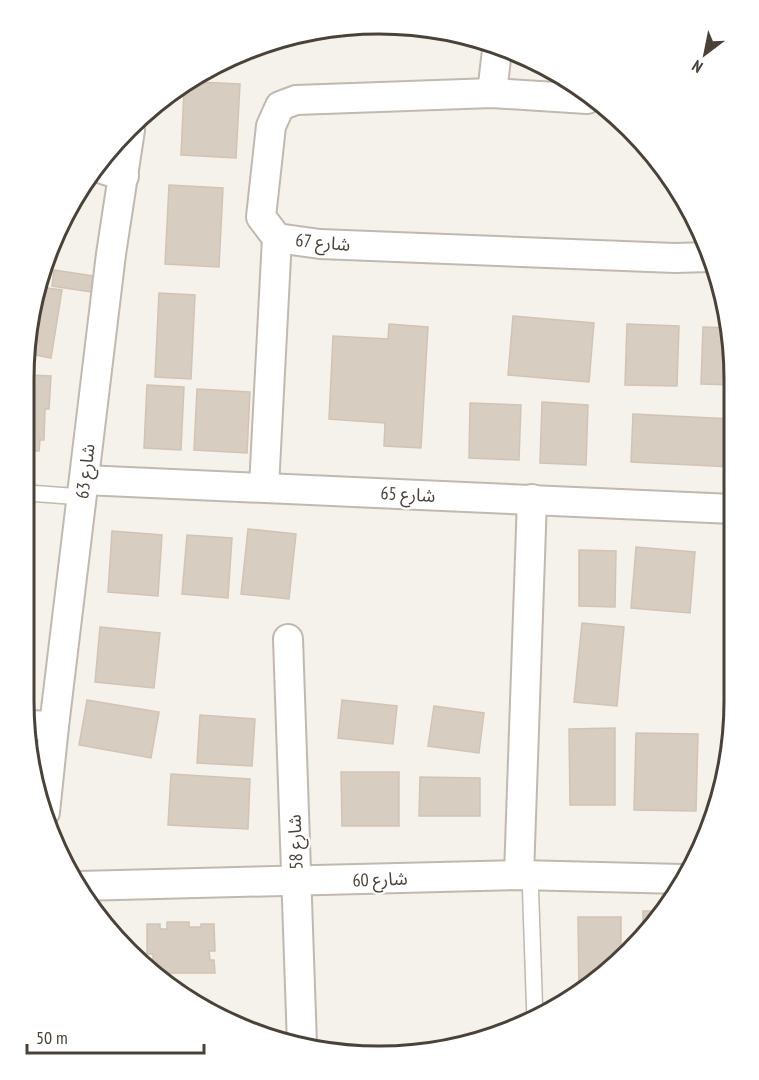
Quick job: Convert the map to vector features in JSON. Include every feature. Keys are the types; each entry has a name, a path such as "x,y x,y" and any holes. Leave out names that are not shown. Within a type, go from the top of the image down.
{"street":[{"path":"492,93 496,55"},
{"name":"شارع 67","path":"579,98 492,93 296,99 280,106 271,126 261,217 277,238 320,244 702,257"},
{"name":"شارع 63","path":"43,777 40,725 83,488 111,254 112,172 121,151"},
{"path":"264,487 277,238"},
{"name":"شارع 65","path":"83,488 264,487 724,509"},
{"path":"525,875 532,500"},
{"name":"شارع 58","path":"288,639 302,1037"},
{"name":"شارع 60","path":"89,886 525,875 674,879"}],"lane":[{"path":"34,492 83,488"},
{"path":"525,875 534,1009"}],"building":[{"path":"205,82 240,84 236,158 181,155 184,96"},
{"path":"169,185 223,188 219,267 165,264"},
{"path":"54,270 93,276 91,292 52,286"},
{"path":"47,288 62,290 51,358 35,355"},
{"path":"159,293 195,295 191,379 155,377"},
{"path":"513,316 594,323 589,382 508,375"},
{"path":"389,324 428,327 421,448 384,446 385,423 329,419 333,336 388,339"},
{"path":"627,324 679,326 677,386 625,385"},
{"path":"703,327 721,328 724,385 701,384"},
{"path":"34,375 51,376 49,409 45,409 44,440 40,440 39,451 34,451"},
{"path":"147,385 184,387 181,450 144,448"},
{"path":"197,389 250,392 247,453 194,450"},
{"path":"542,402 588,405 586,465 540,463"},
{"path":"470,403 521,405 519,460 469,458"},
{"path":"633,414 724,419 724,467 631,462"},
{"path":"248,529 296,534 289,599 241,594"},
{"path":"112,531 162,535 158,596 108,592"},
{"path":"187,535 232,538 228,598 182,594"},
{"path":"636,547 695,552 690,613 631,608"},
{"path":"579,550 616,551 615,607 579,606"},
{"path":"582,623 624,627 617,706 574,702"},
{"path":"100,627 160,633 154,688 95,682"},
{"path":"87,700 159,712 151,758 79,745"},
{"path":"342,700 397,706 393,744 338,738"},
{"path":"434,706 484,713 479,753 428,746"},
{"path":"200,715 255,719 252,766 197,763"},
{"path":"615,728 615,805 570,805 569,729"},
{"path":"636,733 698,734 696,811 634,810"},
{"path":"341,772 399,772 399,826 342,826"},
{"path":"171,774 250,779 248,829 168,825"},
{"path":"420,777 480,778 480,816 419,816"},
{"path":"643,911 653,911 643,923"},
{"path":"578,917 621,917 621,946 579,982"},
{"path":"167,922 189,922 189,927 214,924 215,951 209,951 210,960 214,960 215,973 168,973 153,961 153,954 147,954 147,924 160,924 160,929 167,929"}]}
